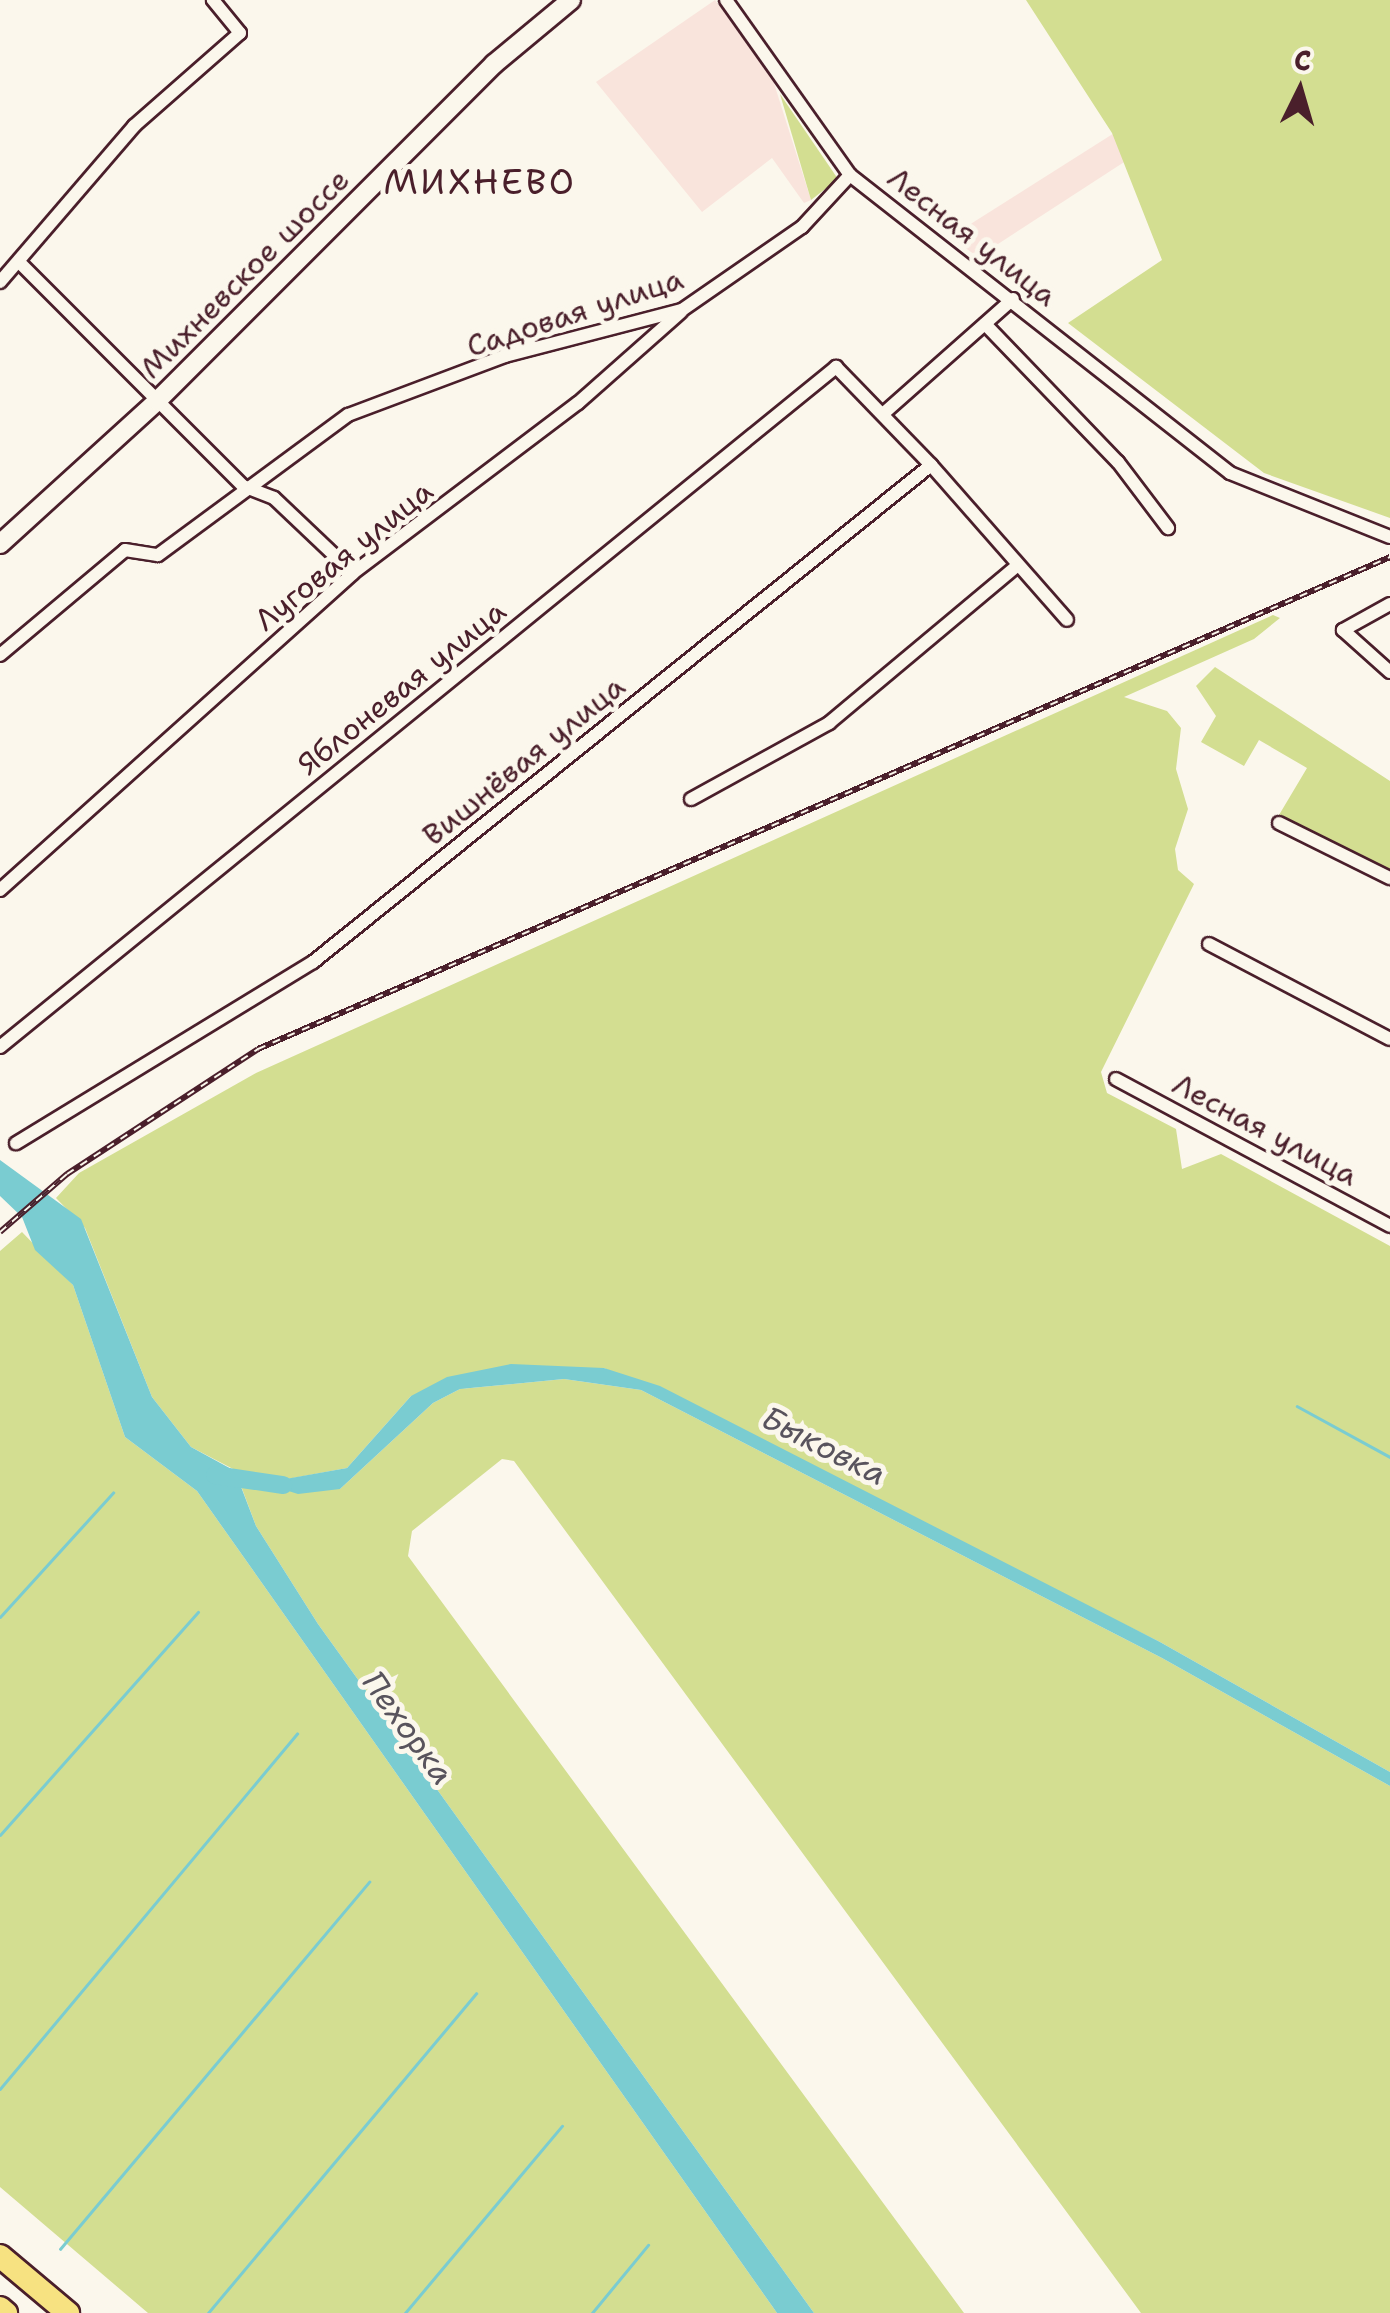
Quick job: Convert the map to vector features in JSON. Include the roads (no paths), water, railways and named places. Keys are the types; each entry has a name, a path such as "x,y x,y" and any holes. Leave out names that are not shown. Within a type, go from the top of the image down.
{"highway":[{"path":"0,2256 68,2313"},
{"path":"0,2308 6,2313"}],"street":[{"path":"0,282 134,126 240,33 213,0"},
{"name":"Михневское шоссе","path":"0,544 158,401 494,64 571,0"},
{"name":"Лесная улица","path":"726,0 850,175 1230,474 1390,537"},
{"name":"Садовая улица","path":"3,656 117,555 148,548 158,556 242,486 348,415 505,356 682,310 802,227 850,175"},
{"path":"20,263 242,486 274,498 353,573"},
{"path":"1012,299 884,413 1068,620"},
{"name":"Луговая улица","path":"0,890 353,573 578,403 682,310"},
{"path":"985,324 1118,462 1168,528"},
{"name":"Яблоневая улица","path":"0,1047 836,367 884,413"},
{"name":"Вишнёвая улица","path":"16,1144 312,962 931,465"},
{"path":"691,799 817,731 1017,566"},
{"path":"1390,604 1343,630 1390,672"},
{"path":"1279,824 1390,878"},
{"path":"1209,944 1390,1039"},
{"name":"Лесная улица","path":"1116,1080 1390,1226"}],"water":[{"path":"0,1160 81,1219 152,1397 191,1447 235,1471 256,1526 318,1624 814,2313 777,2313 197,1491 125,1437 73,1285 35,1250 22,1217 0,1196"},
{"path":"511,1364 604,1368 660,1386 1160,1642 1390,1772 1390,1786 1162,1658 641,1390 564,1379 460,1389 433,1403 340,1489 298,1494 263,1483 347,1468 411,1396 447,1377"}],"waterway":[{"path":"1297,1406 1390,1457"},
{"name":"Быковка","path":"215,1475 283,1485"},
{"path":"0,1617 113,1493"},
{"path":"0,1835 198,1612"},
{"path":"0,2089 297,1734"},
{"path":"60,2249 369,1882"},
{"path":"208,2313 476,1994"},
{"path":"405,2313 562,2126"},
{"path":"592,2313 648,2245"}],"railway":[{"path":"0,1232 67,1174 258,1049 1390,557"}],"district":[{"name":"МИХНЕВО","path":"480,182"}],"water label":[{"name":"Пехорка","path":"408,1728"}]}
